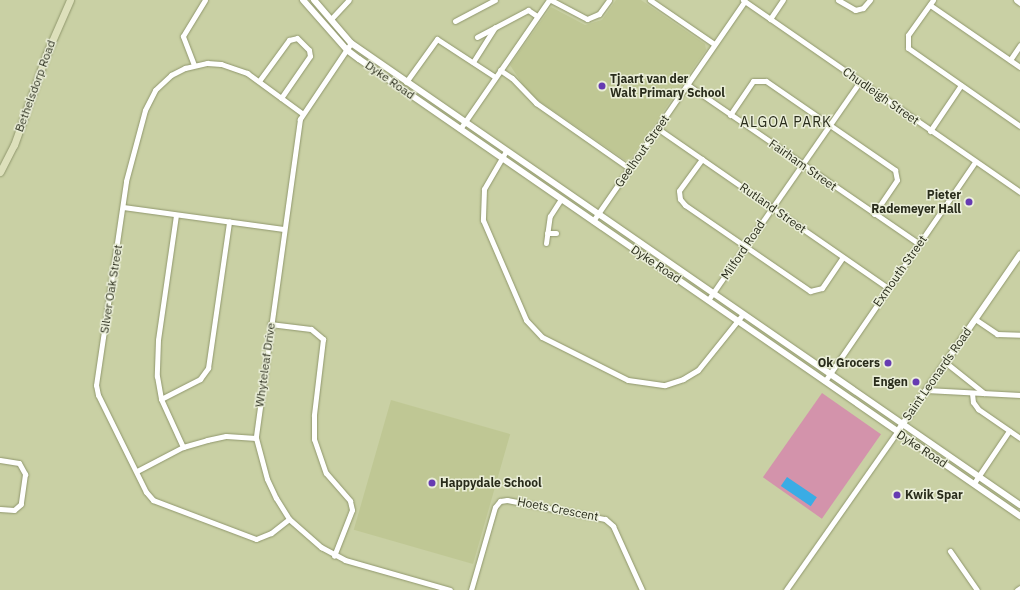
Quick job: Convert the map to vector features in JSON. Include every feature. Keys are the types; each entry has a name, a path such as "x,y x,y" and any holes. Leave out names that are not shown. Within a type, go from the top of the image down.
{"main road":[{"name":"Bethelsdorp Road","path":"0,172 14,145 46,55 70,0"}],"street":[{"path":"194,65 183,36 205,0"},
{"path":"331,19 349,0"},
{"path":"454,21 495,0"},
{"path":"460,129 537,16 550,0 587,19 597,16 609,0"},
{"path":"650,0 714,44"},
{"name":"Geelhout Street","path":"593,221 688,85 744,0"},
{"name":"Chudleigh Street","path":"744,0 1020,192"},
{"path":"770,19 783,0"},
{"path":"838,0 855,10 864,8 870,0"},
{"path":"1016,0 1020,3"},
{"name":"Dyke Road","path":"309,1 331,19 352,43 406,82 1020,505"},
{"name":"Dyke Road","path":"309,1 347,50 1020,516"},
{"path":"1020,67 932,2 908,35 907,46 1020,126"},
{"path":"477,37 528,10 537,16"},
{"path":"474,62 496,26"},
{"path":"259,81 289,40 297,38 309,50 310,56 281,98"},
{"path":"406,82 437,39 474,62 495,78"},
{"name":"Whyteleaf Drive","path":"352,43 303,114 298,132 270,324 256,438 267,479 289,519 321,548 334,556 450,590"},
{"path":"1010,60 1020,45"},
{"name":"Silver Oak Street","path":"289,519 266,536 252,538 153,500 146,492 96,388 126,181 149,100 167,78 194,65 212,63 232,67 259,81 303,114"},
{"path":"500,70 512,78 536,103 629,168"},
{"path":"730,115 750,85 759,79 766,81 829,124 896,172 897,180 874,214"},
{"name":"Milford Road","path":"708,300 860,81"},
{"name":"Fairham Street","path":"688,85 919,244"},
{"path":"930,130 961,85"},
{"name":"Rutland Street","path":"657,128 888,288"},
{"path":"506,150 484,189 483,220 526,320 542,337 628,380 657,386 683,380 698,370 743,314"},
{"path":"702,159 680,188 680,200 745,247 807,289 815,291 822,288 843,257"},
{"name":"Exmouth Street","path":"825,381 975,162"},
{"path":"546,243 550,216 561,199"},
{"path":"123,207 284,230"},
{"path":"176,215 158,340 156,376 161,399 183,447"},
{"path":"161,399 200,378 208,368 229,222"},
{"path":"547,232 556,233"},
{"name":"Saint Leonards Road","path":"786,590 1020,255"},
{"path":"975,319 998,334 1020,335"},
{"path":"270,324 311,329 323,339 314,415 314,439 326,473 350,501 352,510 334,556"},
{"path":"945,362 984,393"},
{"path":"926,390 1020,395"},
{"path":"972,393 975,407 1020,438"},
{"path":"974,484 1009,431"},
{"path":"137,471 183,447 221,436 256,438"},
{"path":"0,460 19,463 24,470 21,504 14,510 0,509"},
{"name":"Hoets Crescent","path":"471,590 495,507 500,501 506,500 605,519 613,526 642,590"},
{"path":"950,551 977,590"}],"shaded area":[{"name":"Tjaart van der Walt Primary School","path":"616,0 641,0 705,44 706,50 631,158 625,160 529,94 510,65 551,7 585,25 602,20"},
{"path":"822,393 881,434 822,519 763,477"},
{"name":"Happydale School","path":"391,400 510,434 473,564 354,530"}],"water":[{"path":"787,477 817,497 811,506 781,486"}],"place":[{"name":"Tjaart van der Walt Primary School","path":"602,86"},
{"name":"Pieter Rademeyer Hall","path":"969,202"},
{"name":"Ok Grocers","path":"888,363"},
{"name":"Engen","path":"916,382"},
{"name":"Happydale School","path":"432,483"},
{"name":"Kwik Spar","path":"897,495"}],"district":[{"name":"ALGOA PARK","path":"786,122"}]}
